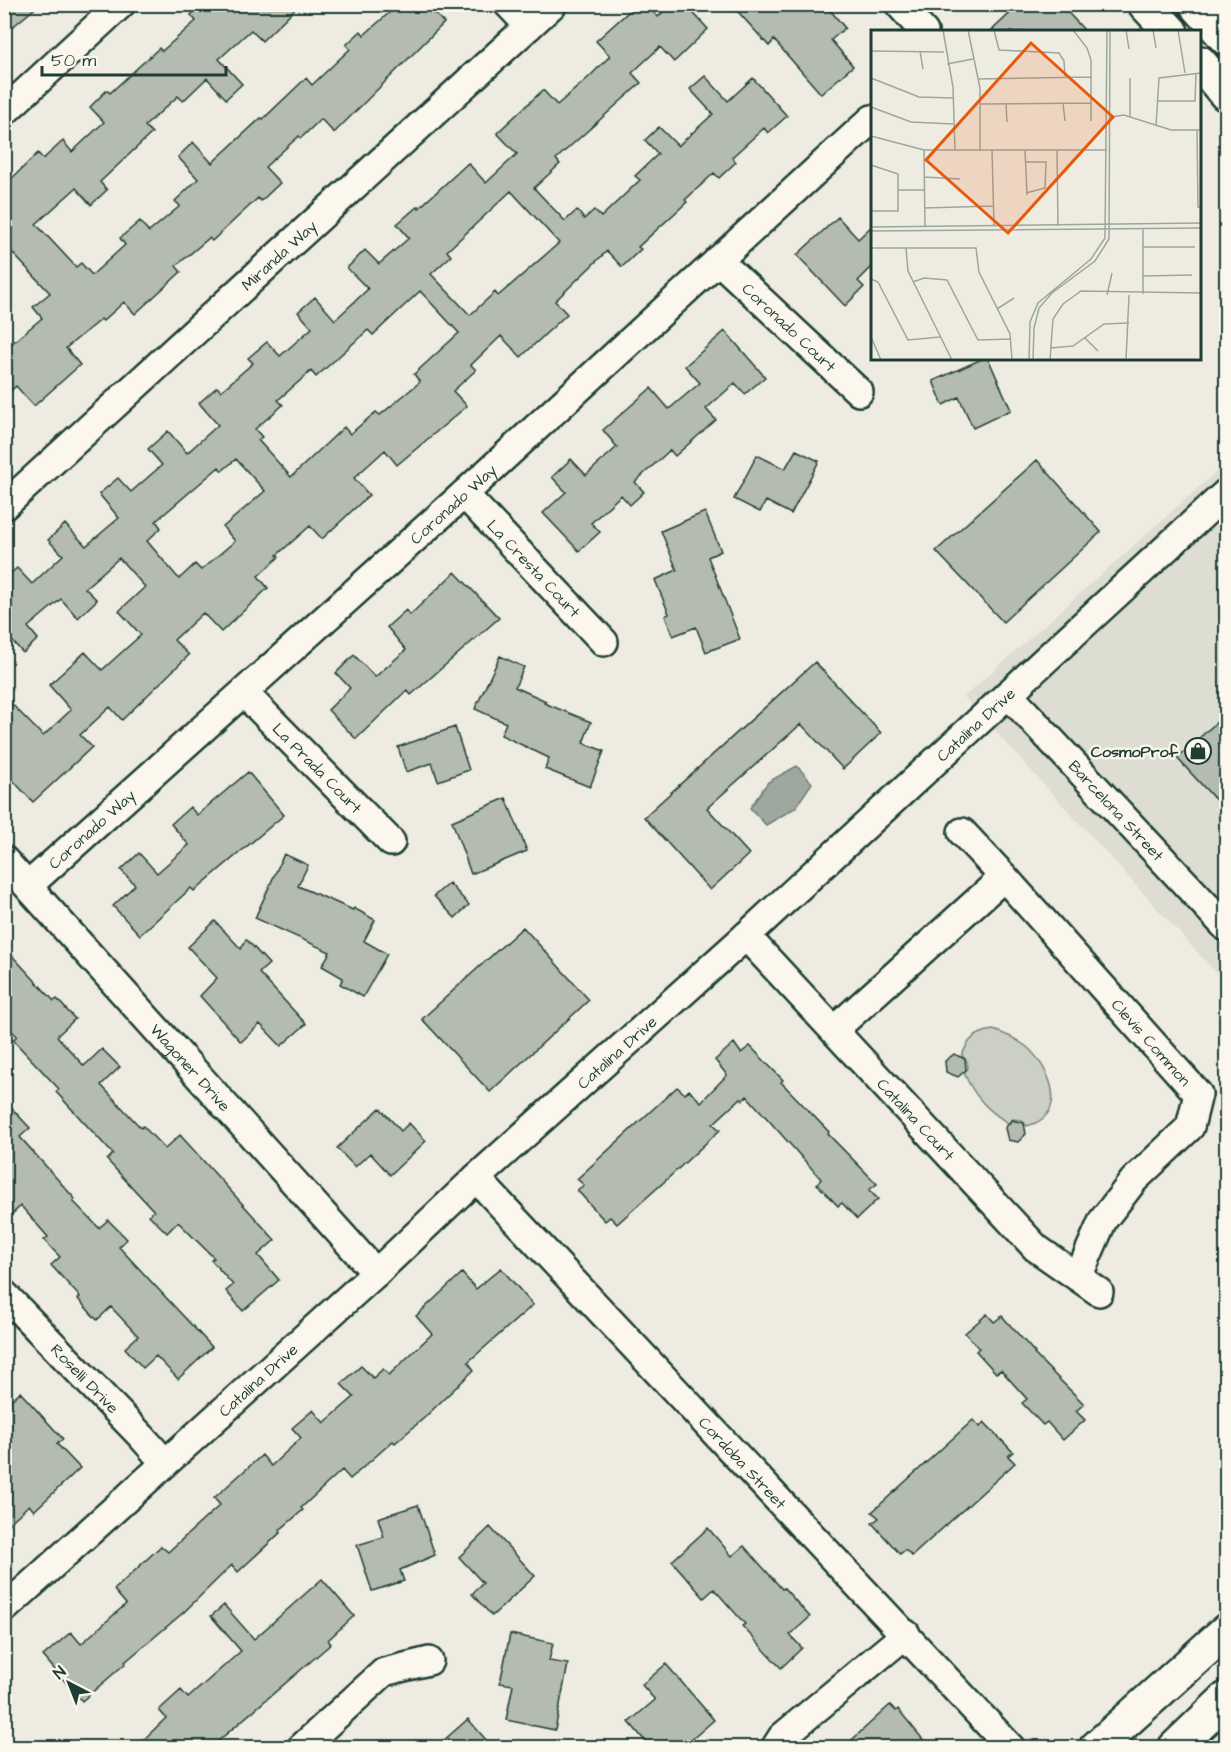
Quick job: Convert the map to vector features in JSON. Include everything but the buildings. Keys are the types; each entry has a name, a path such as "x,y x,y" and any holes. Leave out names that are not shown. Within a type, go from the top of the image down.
{"main road":[{"path":"1145,4 1169,30"},
{"path":"1201,64 1227,94"},
{"path":"1096,1748 1227,1631"},
{"path":"1174,1748 1227,1699"}],"street":[{"path":"4,112 122,4"},
{"path":"508,4 529,26"},
{"name":"Miranda Way","path":"4,506 553,4"},
{"path":"900,4 922,30"},
{"name":"Coronado Way","path":"29,885 464,494 871,121"},
{"name":"Coronado Court","path":"718,260 859,392"},
{"name":"Catalina Drive","path":"4,1609 376,1273 476,1178 746,936 1227,493"},
{"name":"La Cresta Court","path":"464,494 604,642"},
{"name":"La Prada Court","path":"244,693 391,842"},
{"name":"Barcelona Street","path":"1008,694 1227,927"},
{"name":"Clevis Common","path":"962,832 1198,1094 1190,1126 1134,1180 1103,1220 1088,1285"},
{"name":"Wagoner Drive","path":"4,860 29,885 376,1273"},
{"path":"834,1030 1004,877"},
{"name":"Catalina Court","path":"746,936 1036,1248 1088,1285"},
{"name":"Cordoba Street","path":"476,1178 1011,1748"},
{"name":"Roselli Drive","path":"4,1294 165,1463"},
{"path":"775,1748 782,1737 906,1634"},
{"path":"300,1748 384,1672 429,1661"}],"shaded area":[{"path":"1226,463 1226,984 964,697"},
{"path":"797,766 812,783 795,808 766,825 750,808 768,782"},
{"path":"993,1030 1027,1047 1036,1056 1049,1079 1052,1102 1049,1112 1040,1120 1027,1126 1021,1120 1013,1119 1008,1123 994,1113 972,1089 964,1073 968,1068 967,1061 962,1056 967,1045 973,1037"}],"place":[{"name":"CosmoProf","path":"1198,751"}]}
